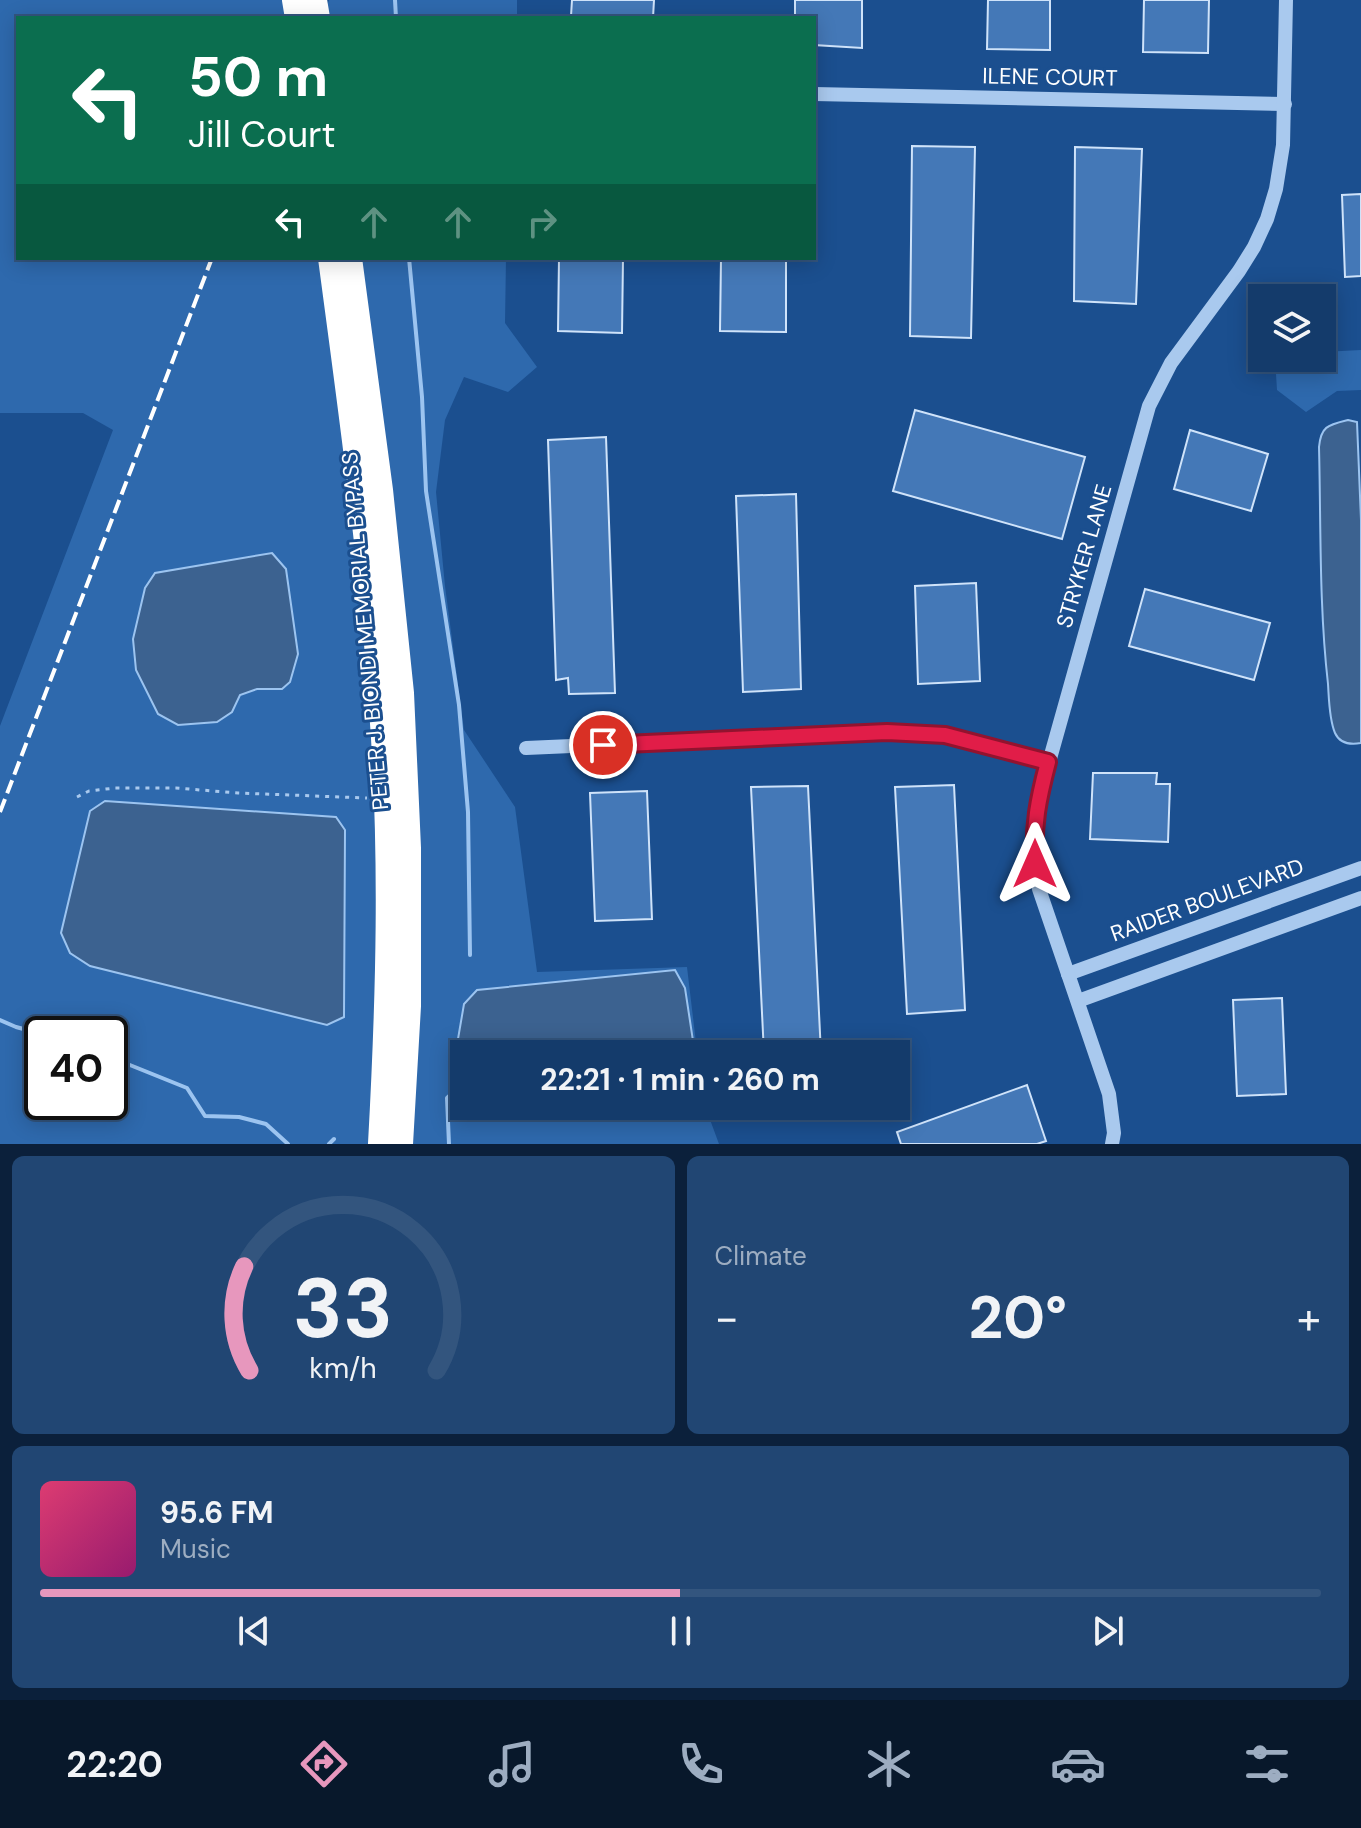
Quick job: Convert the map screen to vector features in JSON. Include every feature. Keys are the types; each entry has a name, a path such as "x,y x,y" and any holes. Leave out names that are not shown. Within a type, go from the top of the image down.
{"highway":[{"name":"PETER J. BIONDI MEMORIAL BYPASS","path":"330,260 361,493 382,711 389,925 380,1144"},
{"name":"PETER J. BIONDI MEMORIAL BYPASS","path":"350,260 381,490 402,693 409,848 409,1006 401,1144"}],"street":[{"name":"STRYKER LANE","path":"1112,1144 1114,1133 1109,1094 1046,911 1035,864 1035,812 1149,406 1171,363 1239,271 1260,233 1276,189 1285,104 1286,0"},
{"name":"ILENE COURT","path":"816,94 1285,104"},
{"path":"526,748 887,732 945,735 1048,762"},
{"name":"RAIDER BOULEVARD","path":"1068,974 1361,868"},
{"path":"1078,1001 1361,898"}],"path":[{"path":"77,797 89,791 145,788 357,798"}],"shaded area":[{"path":"0,0 284,0 286,16 16,16 16,260 506,260 505,323 537,367 508,392 464,377 445,420 436,492 464,730 515,807 537,972 687,967 695,1040 450,1040 450,1120 710,1120 719,1144 0,1144 0,726 113,430 83,413 0,413"},
{"path":"329,0 517,0 518,16 323,16"},
{"path":"1361,350 1361,390 1337,391 1306,412 1277,390 1276,372 1336,372 1336,351"},
{"path":"1348,420 1357,422 1361,520 1361,743 1353,744 1337,737 1330,715 1320,536 1320,440 1327,428"},
{"path":"272,553 286,569 298,654 290,682 282,689 257,689 240,695 232,712 217,722 178,725 158,714 136,670 133,639 145,588 155,573"},
{"path":"105,801 336,817 345,830 344,1017 327,1025 90,966 70,953 61,933 90,811"},
{"path":"675,970 685,988 693,1040 458,1040 464,1004 477,990"}],"building":[{"path":"572,0 654,0 653,16 571,16"},
{"path":"795,0 862,0 862,48 816,45 816,16 795,16"},
{"path":"988,0 1050,0 1050,50 987,49"},
{"path":"1144,0 1209,0 1208,53 1143,52"},
{"path":"912,146 975,147 971,338 910,336"},
{"path":"1075,147 1142,149 1136,304 1074,301"},
{"path":"1361,194 1361,276 1345,277 1342,195"},
{"path":"559,260 623,260 622,333 558,331"},
{"path":"721,260 786,260 786,332 720,331"},
{"path":"915,410 1085,457 1062,539 893,491"},
{"path":"1190,430 1268,454 1251,511 1174,489"},
{"path":"606,437 615,693 569,694 568,678 556,680 548,440"},
{"path":"796,494 801,689 743,692 736,496"},
{"path":"976,583 980,681 918,684 915,586"},
{"path":"1145,589 1270,623 1254,680 1129,646"},
{"path":"1093,773 1157,773 1156,784 1170,784 1168,842 1090,839"},
{"path":"954,785 965,1010 907,1014 895,787"},
{"path":"808,786 820,1040 763,1040 751,787"},
{"path":"647,791 652,919 595,921 590,793"},
{"path":"1282,998 1286,1094 1237,1096 1233,1000"},
{"path":"1027,1085 1046,1141 1037,1144 901,1144 897,1132"}],"waterway":[{"path":"395,0 396,16"},
{"path":"409,260 422,397 426,491 459,705 468,812 470,955"},
{"path":"0,1020 24,1029"},
{"path":"128,1064 187,1088 205,1116 239,1117 266,1124 288,1144"},
{"path":"449,1144 447,1098 450,1095"},
{"path":"329,1144 334,1139"}],"railway":[{"path":"306,16 312,0"},
{"path":"0,812 211,260"}],"route":[{"path":"603,745 917,733 945,735 1048,762 1035,812 1035,864"}]}
